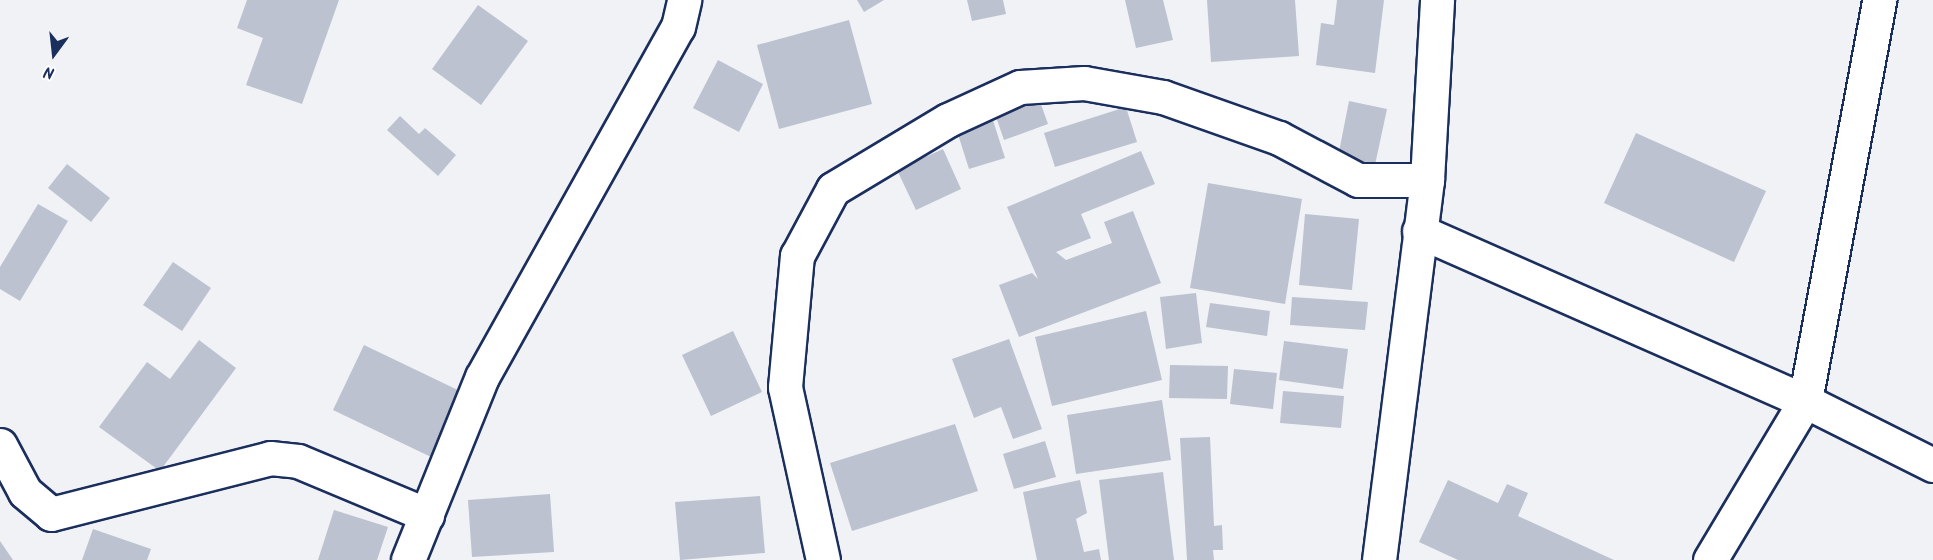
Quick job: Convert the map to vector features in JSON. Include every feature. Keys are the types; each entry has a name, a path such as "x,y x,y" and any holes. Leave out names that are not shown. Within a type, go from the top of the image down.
{"street":[{"path":"408,560 482,377 681,14 711,0"},
{"path":"1379,560 1426,180 1437,0"},
{"path":"1710,560 1805,401 1879,0"},
{"path":"823,560 785,387 797,256 833,189 948,120 1020,87 1084,83 1163,97 1279,138 1358,180 1426,180"},
{"path":"1419,231 1805,401 1933,465"},
{"path":"0,445 25,492 51,514 270,458 298,461 427,515"}],"building":[{"path":"247,0 339,0 302,104 246,85 263,38 237,28"},
{"path":"857,0 884,0 864,12"},
{"path":"967,0 1003,0 1006,14 972,21"},
{"path":"1125,0 1163,0 1173,40 1136,48"},
{"path":"1207,0 1295,0 1299,56 1211,62"},
{"path":"1337,0 1384,0 1375,73 1316,65 1321,23 1334,25"},
{"path":"478,5 528,41 481,105 432,69"},
{"path":"849,20 872,104 779,129 757,45"},
{"path":"718,60 763,84 739,132 693,108"},
{"path":"1038,96 1048,124 1004,140 994,111"},
{"path":"1349,101 1387,109 1375,165 1338,157"},
{"path":"1126,107 1137,142 1055,167 1044,133"},
{"path":"991,114 1005,158 969,169 955,125"},
{"path":"400,116 419,134 425,128 456,155 438,176 387,130"},
{"path":"1636,133 1766,191 1734,262 1604,203"},
{"path":"943,149 961,189 916,210 897,170"},
{"path":"1141,151 1155,184 1081,214 1091,238 1056,252 1066,260 1112,243 1104,222 1133,211 1161,283 1019,337 999,285 1032,273 1038,279 1007,207"},
{"path":"67,164 110,198 91,222 48,188"},
{"path":"1208,183 1302,199 1285,304 1190,288"},
{"path":"38,204 68,221 20,301 0,289 0,267"},
{"path":"1305,214 1359,219 1352,290 1299,285"},
{"path":"173,262 211,288 182,331 143,305"},
{"path":"1196,293 1202,343 1166,349 1160,297"},
{"path":"1292,297 1368,302 1365,330 1290,325"},
{"path":"1210,303 1270,311 1267,336 1206,327"},
{"path":"1146,311 1162,380 1052,406 1035,337"},
{"path":"733,331 762,392 711,416 682,355"},
{"path":"1009,339 1042,429 1013,439 1001,407 974,418 952,359"},
{"path":"199,340 236,368 160,471 99,427 147,362 170,379"},
{"path":"1284,341 1348,349 1343,389 1279,380"},
{"path":"364,345 462,392 431,457 333,410"},
{"path":"1170,365 1228,366 1227,399 1169,398"},
{"path":"1234,369 1277,373 1273,409 1230,404"},
{"path":"1283,391 1344,396 1341,428 1280,423"},
{"path":"1162,400 1171,460 1076,474 1067,415"},
{"path":"955,424 978,491 852,531 830,463"},
{"path":"1210,437 1214,526 1222,525 1223,550 1213,550 1214,560 1187,560 1180,438"},
{"path":"1045,441 1056,477 1014,489 1003,454"},
{"path":"1163,472 1174,560 1109,560 1099,480"},
{"path":"1080,480 1087,513 1076,519 1084,552 1099,549 1101,560 1037,560 1023,492"},
{"path":"1448,480 1498,503 1507,484 1528,493 1518,516 1614,560 1458,560 1419,542"},
{"path":"550,494 554,552 472,557 468,500"},
{"path":"760,496 765,553 680,560 675,502"},
{"path":"334,510 388,527 377,560 318,560"},
{"path":"93,529 151,549 147,560 82,560"},
{"path":"0,541 13,560 0,560"}]}
